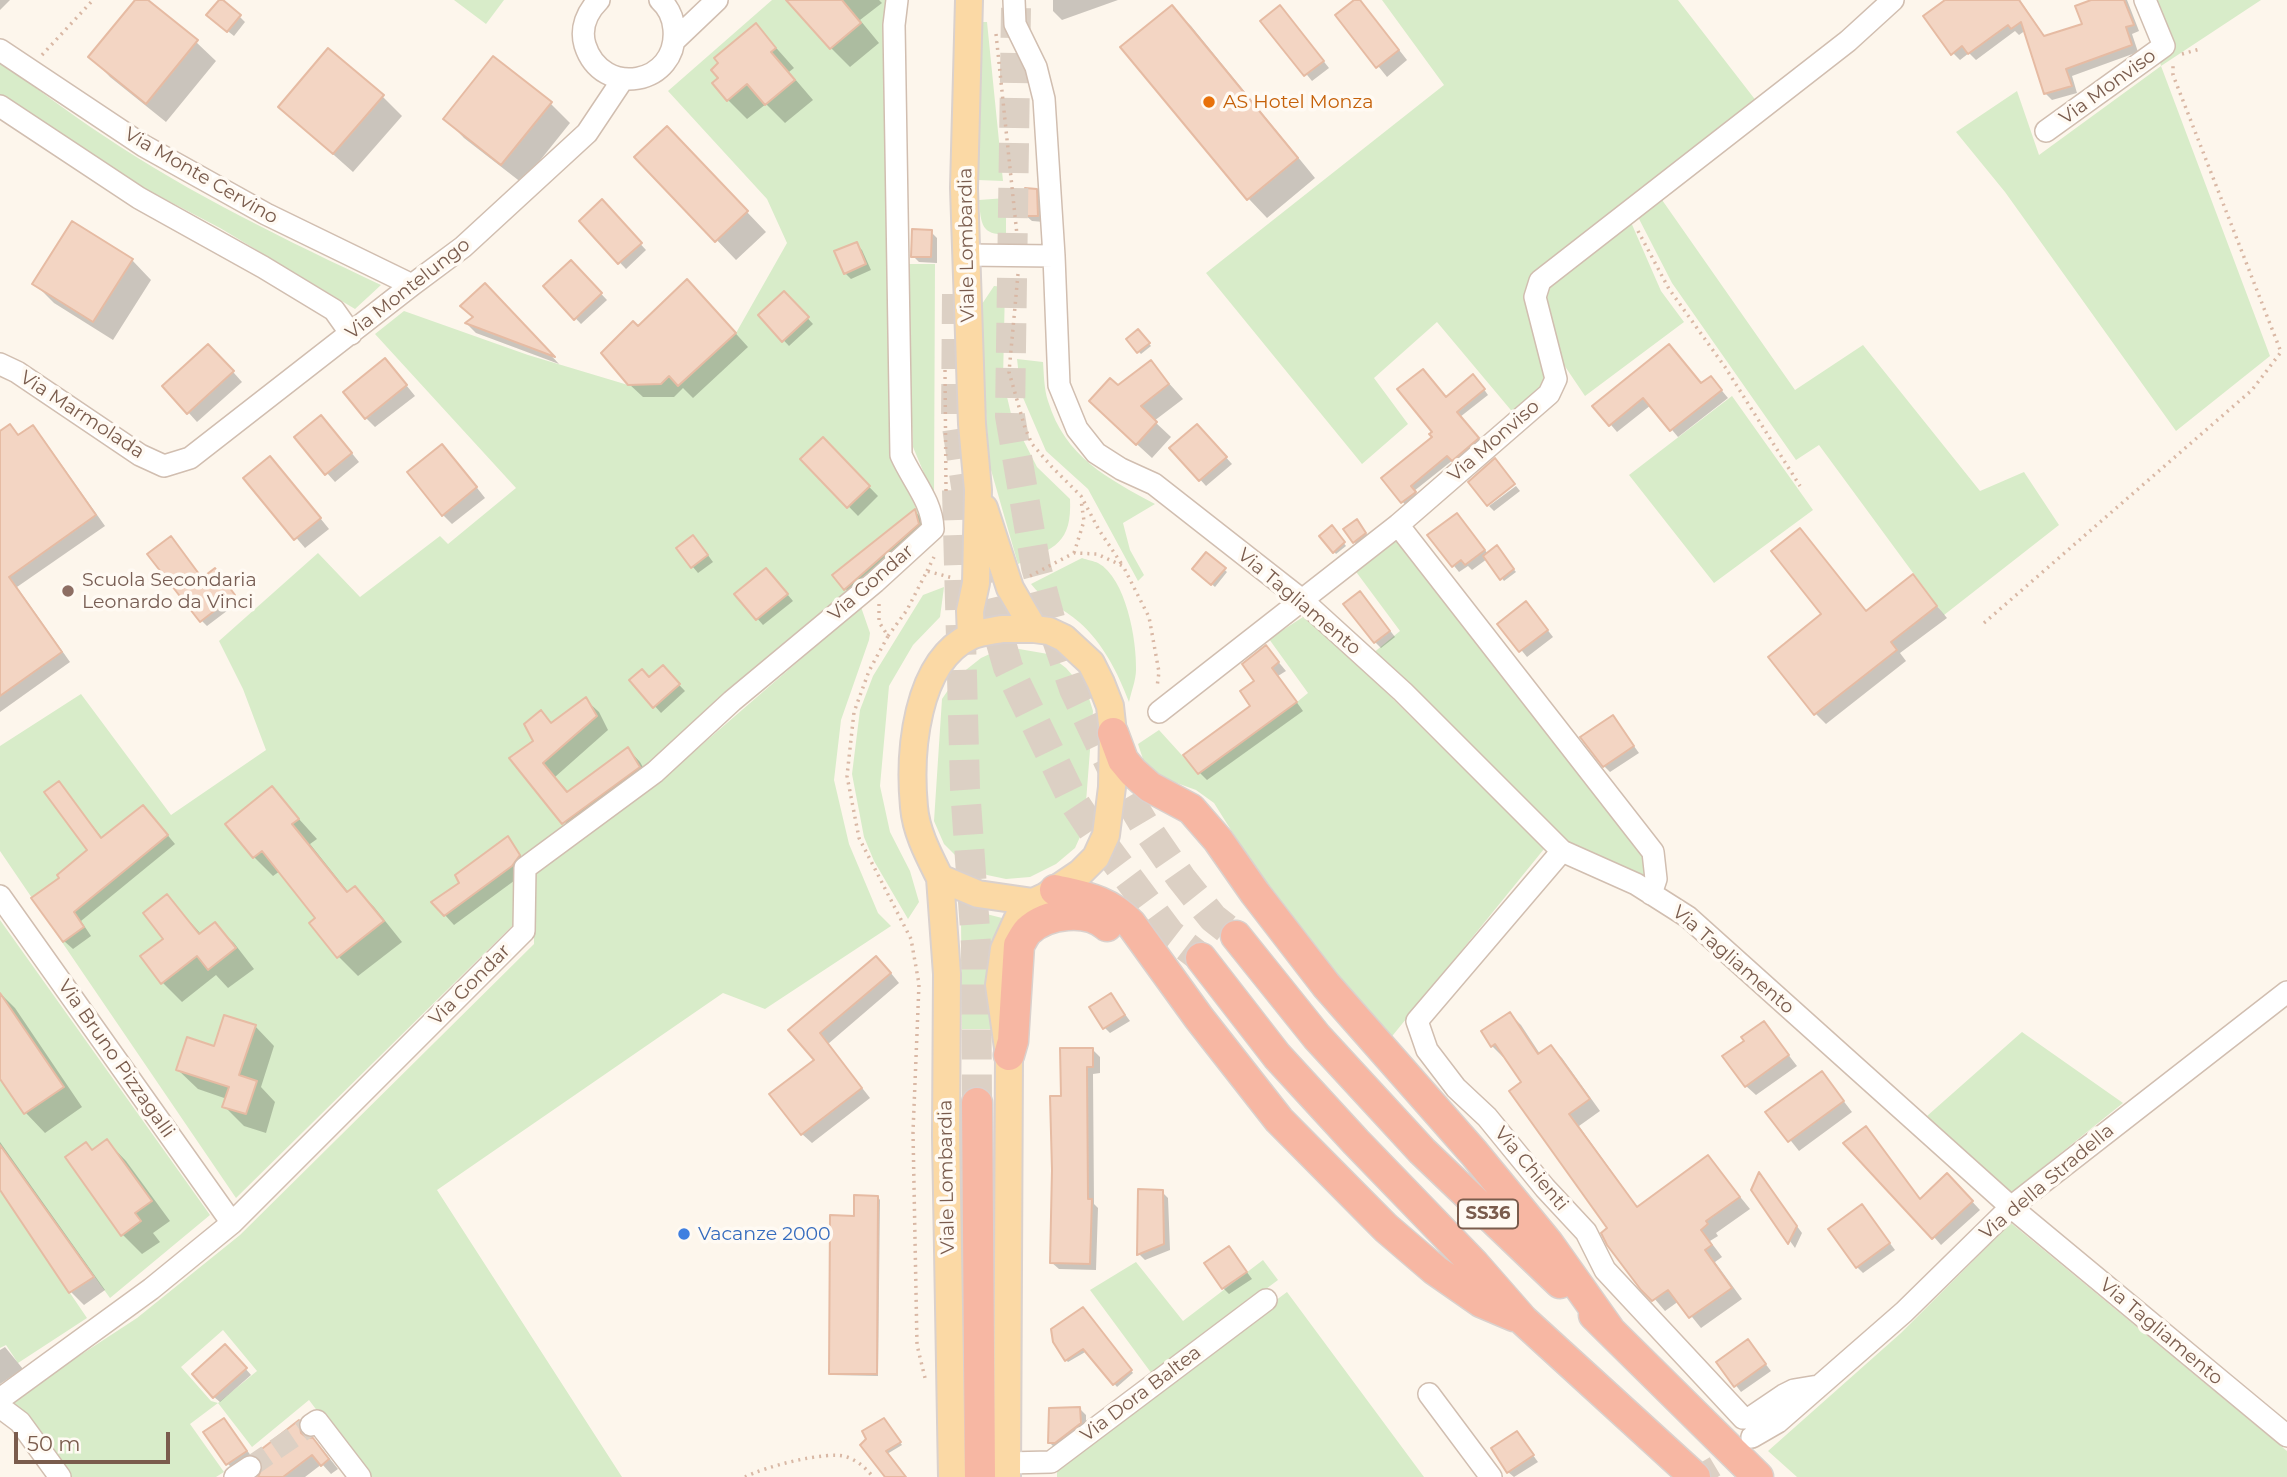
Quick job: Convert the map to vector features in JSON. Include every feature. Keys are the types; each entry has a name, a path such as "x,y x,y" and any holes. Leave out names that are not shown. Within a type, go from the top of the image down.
{"highway":[{"path":"1112,733 1123,760 1133,772 1150,788 1191,809 1218,840 1326,985 1474,1153 1548,1243 1609,1329"},
{"name":"SS36","path":"1044,896 1099,901 1120,911 1279,1120 1386,1227 1435,1270 1481,1302 1523,1320"},
{"path":"1009,1055 1013,1041 1019,945 1027,932 1039,924 1068,915 1085,915 1102,921 1115,933 1197,1047 1279,1120"},
{"name":"SS36","path":"1236,936 1317,1037 1422,1151 1609,1329 1758,1477"},
{"name":"SS36","path":"1200,958 1278,1056 1356,1142 1474,1264 1523,1320 1695,1477"},
{"path":"976,1103 980,1477"}],"main road":[{"name":"Viale Lombardia","path":"969,0 964,188 972,424 978,490 976,583 970,611 971,636"},
{"name":"Viale Lombardia","path":"978,490 1010,588 1034,629"},
{"path":"1007,1470 1009,1055 999,985 1004,949 1018,918 1044,896 1080,873 1096,857 1106,835 1112,787 1112,733 1110,706 1091,663 1064,638 1049,631 1002,629 971,636 952,649 929,682 917,720 914,808 922,843 940,878 978,894 1044,896"},
{"name":"Viale Lombardia","path":"940,878 947,974 946,1136 952,1477"}],"street":[{"path":"675,40 717,0"},
{"path":"897,0 894,25 895,171 901,455 911,478 925,496 933,513 935,539"},
{"path":"966,255 1054,256 1044,99 1036,67 1015,24 1014,0"},
{"name":"Via Monviso","path":"1159,712 1398,525 1549,394 1556,379 1535,297 1540,281 1848,41 1893,0"},
{"name":"Via Monviso","path":"2046,131 2164,46 2146,0"},
{"path":"589,3 584,23 584,39 589,55 607,74 623,79 645,77 659,69 670,55 675,40 670,2"},
{"name":"Via Monte Cervino","path":"0,50 144,146 242,201 412,285"},
{"name":"Via Montelungo","path":"164,466 190,458 463,247 587,133 623,79"},
{"path":"0,106 139,198 334,310 351,334"},
{"name":"Via Tagliamento","path":"1054,256 1059,386 1077,429 1096,453 1121,470 1154,484 1302,600 1403,692 1562,851 1636,884 1688,917 2011,1207 2287,1436"},
{"name":"Via Marmolada","path":"0,364 17,372 140,455 164,466"},
{"path":"1398,525 1653,852 1656,879 1651,894"},
{"name":"Via Gondar","path":"0,1399 151,1289 232,1223 524,931 525,868 655,772 732,701 875,582 935,539"},
{"name":"Via Chienti","path":"1562,851 1417,1021 1427,1050 1456,1087 1487,1117 1586,1233 1605,1270 1743,1418 1750,1418 1794,1391 1818,1386"},
{"name":"Via Bruno Pizzagalli","path":"0,896 232,1223"},
{"name":"Via della Stradella","path":"1752,1437 1778,1422 1904,1312 2011,1207 2287,992"},
{"name":"Via Dora Baltea","path":"1007,1470 1051,1462 1266,1300"},
{"path":"1429,1394 1491,1477"},
{"path":"0,1407 20,1422 60,1477"},
{"path":"311,1425 317,1421 360,1477"}],"path":[{"path":"29,69 93,0"},
{"path":"995,28 1019,255 1009,372 1032,443 1081,496 1123,566 1149,617 1159,672 1156,691 1159,712"},
{"path":"1984,623 2252,390 2281,352 2173,75 2172,55"},
{"path":"1629,211 1670,289 1725,366 1800,486"},
{"path":"945,368 946,498"},
{"path":"1081,496 1084,521 1074,552 1097,554 1123,566"},
{"path":"927,571 935,539"},
{"path":"875,582 879,593 879,622 888,636 869,671 854,712 847,776 859,838 911,939 919,984 913,1132 916,1318 917,1345 926,1382"},
{"path":"745,1477 775,1466 825,1456 845,1456 863,1466 873,1477"}],"green space":[{"path":"454,0 504,0 486,24"},
{"path":"772,0 886,0 892,459 916,508 930,526 649,766 536,849 515,923 236,1198 0,851 0,746 81,694 171,815 266,750 243,689 219,641 318,553 360,597 440,536 448,544 516,488 375,334 404,311 528,355 628,385 661,384 669,376 679,386 736,333 787,243 767,199 668,91"},
{"path":"1382,0 1678,0 1757,102 1535,277 1549,379 1515,415 1437,322 1374,378 1408,424 1362,464 1206,273 1444,85"},
{"path":"2144,0 2261,0 2161,66"},
{"path":"979,22 987,22 1003,181 978,180"},
{"path":"0,62 91,127 170,178 275,234 381,285 355,309 220,228 140,186 0,99"},
{"path":"2161,66 2270,356 2176,431 2005,192 1956,132 2017,91 2039,155"},
{"path":"1660,197 1795,390 1863,345 1980,491 2024,472 2059,525 1944,615 1819,445 1796,460 1672,283 1637,215"},
{"path":"1006,198 1006,234 987,230 982,221 979,200"},
{"path":"1630,220 1661,291 1684,322 1585,396 1562,362 1545,299 1550,286"},
{"path":"906,264 935,264 934,497 913,447"},
{"path":"994,286 1005,287 1003,380 1012,418 1037,467 1070,499 1068,525 1059,542 1018,564 989,463 980,307"},
{"path":"1017,359 1043,362 1048,401 1065,437 1077,451 1105,475 1155,504 1123,523 1130,550 1144,575 1138,581 1088,489 1046,451 1021,393"},
{"path":"1732,396 1813,510 1714,583 1629,475"},
{"path":"1397,537 1645,851 1646,882 1573,848 1372,654 1400,631 1354,569"},
{"path":"1082,558 1098,563 1108,571 1123,596 1128,611 1136,658 1129,702 1115,669 1088,630 1041,595 1031,584"},
{"path":"944,587 940,617 913,645 889,686 880,786 890,832 910,871 919,902 908,919 874,861 864,837 852,774 860,710 873,676 923,595"},
{"path":"861,607 870,633 869,640 841,720 834,780 849,844 878,913 891,926 765,1009 723,993 437,1190 622,1477 367,1477 309,1400 252,1447 218,1403 190,1424 224,1472 216,1477 67,1477 4,1405 137,1318 240,1235 534,944 534,875 653,787","holes":["223,1330 257,1371 218,1403 211,1401 181,1367"]},
{"path":"1303,617 1308,618 1392,698 1544,849 1389,1040 1270,892 1214,803 1196,790 1160,777 1145,765 1138,744 1159,730 1199,774 1297,702 1308,693 1269,639"},
{"path":"1019,649 1048,654 1066,668 1087,692 1093,711 1084,828 1075,848 1056,864 1030,877 1006,879 987,875 965,865 944,844 934,821 942,699 957,677 981,658 994,652"},
{"path":"959,907 1006,919 996,939 991,1029 962,1029"},
{"path":"0,920 210,1215 110,1298 0,1145"},
{"path":"2022,1032 2123,1103 2011,1193 1927,1116"},
{"path":"0,1190 87,1318 18,1363 6,1345 0,1348"},
{"path":"2011,1223 2287,1451 2287,1477 1797,1477 1768,1451 1901,1333"},
{"path":"1263,1260 1278,1280 1152,1374 1090,1290 1136,1262 1183,1321"},
{"path":"1287,1292 1424,1477 1057,1477 1057,1463"}],"building":[{"path":"135,0 148,0 198,40 146,104 88,57"},
{"path":"219,0 223,0 241,15 227,32 206,15"},
{"path":"786,0 842,0 861,23 830,49"},
{"path":"1354,0 1360,0 1399,50 1376,68 1335,15"},
{"path":"1945,0 2019,0 2044,36 2082,24 2075,6 2091,0 2124,0 2134,25 2126,27 2132,45 2066,69 2072,86 2044,94 2021,22 2011,29 2008,25 1968,54 1962,46 1951,55 1923,16"},
{"name":"AS Hotel Monza","path":"1172,5 1298,158 1247,200 1120,47"},
{"path":"1280,5 1324,61 1304,76 1260,21"},
{"path":"756,23 776,48 771,52 795,80 765,105 747,84 727,101 712,83 718,78 711,70 718,63 714,58"},
{"path":"328,48 384,95 333,154 278,107"},
{"path":"493,56 552,102 501,165 443,119"},
{"path":"667,126 748,211 715,242 634,157"},
{"path":"1025,188 1037,189 1038,216 1024,216"},
{"path":"602,199 642,243 618,264 579,221"},
{"path":"72,221 133,259 93,322 32,284"},
{"path":"912,229 932,230 931,257 911,257"},
{"path":"857,242 866,264 844,274 834,251"},
{"path":"571,260 602,293 574,320 543,286"},
{"path":"687,279 736,333 678,386 669,376 661,384 628,385 601,353 633,321 638,326"},
{"path":"485,283 555,357 465,323 473,317 460,306"},
{"path":"784,291 809,317 782,342 758,315"},
{"path":"1138,329 1150,343 1137,353 1126,339"},
{"path":"208,344 234,371 187,414 162,386"},
{"path":"1669,344 1701,383 1711,376 1722,390 1670,431 1643,398 1609,426 1592,406"},
{"path":"385,358 407,385 365,419 343,392"},
{"path":"1151,360 1169,384 1141,406 1157,422 1136,445 1089,401 1110,378 1118,385"},
{"path":"1423,369 1446,397 1473,374 1485,389 1457,412 1479,438 1452,461 1447,456 1411,486 1416,492 1401,503 1381,478 1432,437 1429,434 1432,432 1397,389"},
{"path":"321,415 352,453 325,475 294,437"},
{"path":"10,424 18,435 33,425 96,515 9,577 62,652 0,696 0,431"},
{"path":"1197,424 1227,457 1199,481 1169,448"},
{"path":"823,437 870,486 847,508 800,459"},
{"path":"442,444 477,487 442,516 407,472"},
{"path":"270,456 321,518 294,540 243,478"},
{"path":"1495,458 1515,484 1487,506 1468,482"},
{"path":"915,509 919,524 844,590 832,575"},
{"path":"1457,513 1485,550 1465,565 1461,560 1452,567 1427,535"},
{"path":"1357,519 1366,533 1353,543 1343,529"},
{"path":"1332,525 1345,542 1333,553 1319,536"},
{"path":"1800,528 1866,611 1913,574 1937,606 1891,642 1897,650 1814,715 1768,657 1821,614 1771,551"},
{"path":"693,535 708,555 691,568 676,548"},
{"path":"171,536 202,578 215,568 235,595 200,622 147,554"},
{"path":"1497,545 1514,569 1500,580 1483,556"},
{"path":"1206,552 1226,568 1211,585 1192,569"},
{"path":"766,568 788,594 756,620 734,594"},
{"path":"1360,591 1390,631 1374,643 1343,604"},
{"path":"1526,601 1548,630 1519,652 1497,624"},
{"path":"1266,645 1279,662 1272,668 1297,702 1198,774 1183,755 1250,706 1240,691 1254,681 1242,664"},
{"path":"663,665 680,684 653,708 629,680 642,669 649,677"},
{"path":"586,697 597,716 543,763 567,792 628,747 640,767 562,824 509,758 533,741 524,724 541,710 551,723"},
{"path":"1613,715 1634,746 1603,767 1580,737"},
{"path":"59,781 101,838 143,805 168,835 74,912 84,927 63,942 31,898 59,878 57,875 87,850 44,792"},
{"path":"272,786 299,819 292,824 347,892 355,886 384,921 337,958 309,923 315,918 262,851 253,858 225,824"},
{"path":"508,836 520,855 512,866 444,916 431,902 459,883 455,875"},
{"path":"167,894 199,934 215,922 236,948 208,970 197,956 161,984 140,956 163,939 143,913"},
{"path":"876,956 891,973 820,1033 862,1088 801,1135 769,1094 814,1060 788,1030"},
{"path":"0,993 64,1087 24,1114 0,1079"},
{"path":"1111,993 1125,1015 1103,1029 1089,1007"},
{"path":"1510,1012 1538,1054 1551,1045 1590,1099 1569,1114 1637,1207 1708,1155 1740,1197 1706,1221 1708,1224 1701,1230 1712,1245 1705,1250 1732,1288 1689,1318 1668,1290 1652,1301 1641,1290 1607,1245 1601,1233 1607,1228 1509,1091 1521,1082 1495,1044 1491,1047 1481,1031"},
{"path":"224,1015 256,1025 239,1075 257,1081 246,1114 222,1107 229,1087 176,1070 187,1037 214,1046"},
{"path":"1764,1021 1789,1055 1745,1087 1722,1056 1744,1041 1741,1037"},
{"path":"1060,1048 1093,1048 1093,1067 1087,1067 1088,1199 1092,1199 1090,1264 1050,1263 1050,1096 1061,1096"},
{"path":"1822,1071 1844,1101 1788,1142 1765,1112"},
{"path":"1866,1126 1920,1199 1947,1173 1973,1201 1932,1239 1843,1143"},
{"path":"107,1139 152,1201 135,1213 141,1221 121,1236 65,1157 86,1142 92,1150"},
{"path":"0,1145 94,1277 69,1293 0,1190"},
{"path":"1759,1172 1797,1226 1788,1244 1751,1190"},
{"path":"1138,1189 1163,1190 1164,1244 1137,1255"},
{"path":"854,1195 878,1196 877,1374 829,1374 830,1215 854,1216"},
{"path":"1862,1204 1890,1243 1856,1268 1828,1229"},
{"path":"1229,1246 1247,1272 1222,1289 1204,1263"},
{"path":"1083,1307 1132,1370 1113,1385 1083,1349 1065,1361 1053,1342 1051,1329"},
{"path":"1748,1339 1766,1364 1734,1387 1716,1362"},
{"path":"225,1344 247,1368 213,1398 192,1374"},
{"path":"1080,1407 1081,1423 1055,1443 1048,1443 1049,1408"},
{"path":"224,1418 247,1451 226,1465 203,1432"},
{"path":"884,1418 901,1442 886,1451 906,1477 885,1477 860,1445 866,1439 862,1431"},
{"path":"299,1420 301,1433 313,1438 329,1459 321,1466 312,1455 283,1477 258,1477 263,1465 254,1455"},
{"path":"1517,1431 1534,1455 1507,1473 1491,1448"}],"tunnel":[{"path":"1016,8 1010,416 1036,567 1074,689 1117,779 1181,878 1213,918 1236,936"},
{"path":"957,294 956,420 970,513"},
{"path":"957,490 965,788 976,944 977,1103"},
{"path":"978,555 1008,667 1074,802 1170,934 1201,958"},
{"path":"250,1467 311,1425"},
{"path":"1697,1477 1719,1464 1743,1444"}],"place":[{"name":"AS Hotel Monza","path":"1209,102"},
{"name":"Scuola Secondaria Leonardo da Vinci","path":"68,591"},
{"name":"Vacanze 2000","path":"684,1234"}]}
